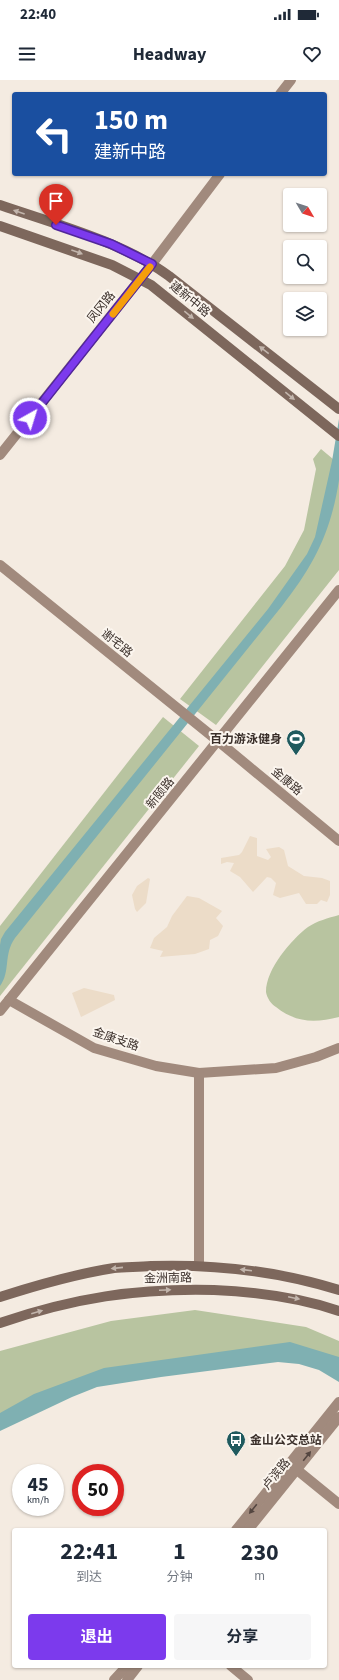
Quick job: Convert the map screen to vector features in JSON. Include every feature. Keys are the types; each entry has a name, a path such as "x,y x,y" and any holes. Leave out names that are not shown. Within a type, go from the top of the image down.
{"main road":[{"name":"建新中路","path":"0,205 111,244 152,264 339,408"},
{"name":"建新中路","path":"0,226 97,259 141,278 165,295 338,435"},
{"name":"金洲南路","path":"0,1297 78,1275 116,1268 168,1266 220,1267 281,1275 339,1290"},
{"name":"金洲南路","path":"0,1323 71,1302 116,1294 162,1290 217,1290 270,1294 312,1302 339,1311"}],"street":[{"path":"282,92 291,80"},
{"name":"凤冈路","path":"0,455 152,264 218,176"},
{"name":"谢宅路","path":"0,565 218,741"},
{"name":"新颐路","path":"0,1011 339,590"},
{"name":"金康路","path":"218,741 339,841"},
{"name":"金康支路","path":"9,1000 94,1048 156,1066 199,1073 276,1068 316,1057 339,1048"},
{"path":"199,1073 199,1266"},
{"path":"238,1528 293,1467 339,1402"},
{"name":"卢滨路","path":"249,1528 293,1467 339,1417"},
{"path":"293,1467 339,1504"},
{"path":"114,1680 125,1668"},
{"path":"127,1680 136,1668"},
{"path":"233,1668 248,1680"}],"green space":[{"path":"321,449 339,464 339,570 216,725 180,699 285,566 304,530 316,469 313,459"},
{"path":"163,717 199,746 0,996 0,926"},
{"path":"339,915 339,1017 314,1021 298,1019 283,1012 271,1003 266,992 270,974 275,965 287,947 308,927 315,923"},
{"path":"195,1310 306,1327 339,1341 339,1359 166,1363 0,1416 0,1351 111,1321"}],"shaded area":[{"path":"250,836 257,838 257,856 268,860 271,857 266,849 279,847 284,850 288,866 304,876 322,878 330,881 330,895 327,902 321,900 317,904 306,904 299,893 280,898 273,895 276,883 271,878 267,877 253,892 240,877 230,871 234,863 227,862 221,864 221,858 239,855"},
{"path":"148,878 150,879 146,903 137,912 132,895 137,886"},
{"path":"187,896 199,898 222,911 216,918 223,926 218,936 210,940 209,949 195,954 160,957 163,951 150,948 154,938 167,927 172,916"},
{"path":"84,988 114,995 115,1000 81,1017 72,993"}],"water":[{"path":"339,419 339,480 336,499 326,532 312,562 282,606 15,938 11,944 5,975 0,986 0,945 1,939 5,932 268,609 307,554 315,537 332,461"},
{"path":"290,1342 339,1357 339,1382 319,1370 299,1364 278,1362 161,1377 97,1387 72,1397 0,1431 0,1413 34,1394 104,1368"}],"slow traffic":[{"path":"113,314 150,267"}],"place":[{"name":"百力游泳健身","path":"296,756"},
{"name":"金山公交总站","path":"236,1457"}],"route":[{"path":"30,418 152,264 111,244 56,225"}]}
